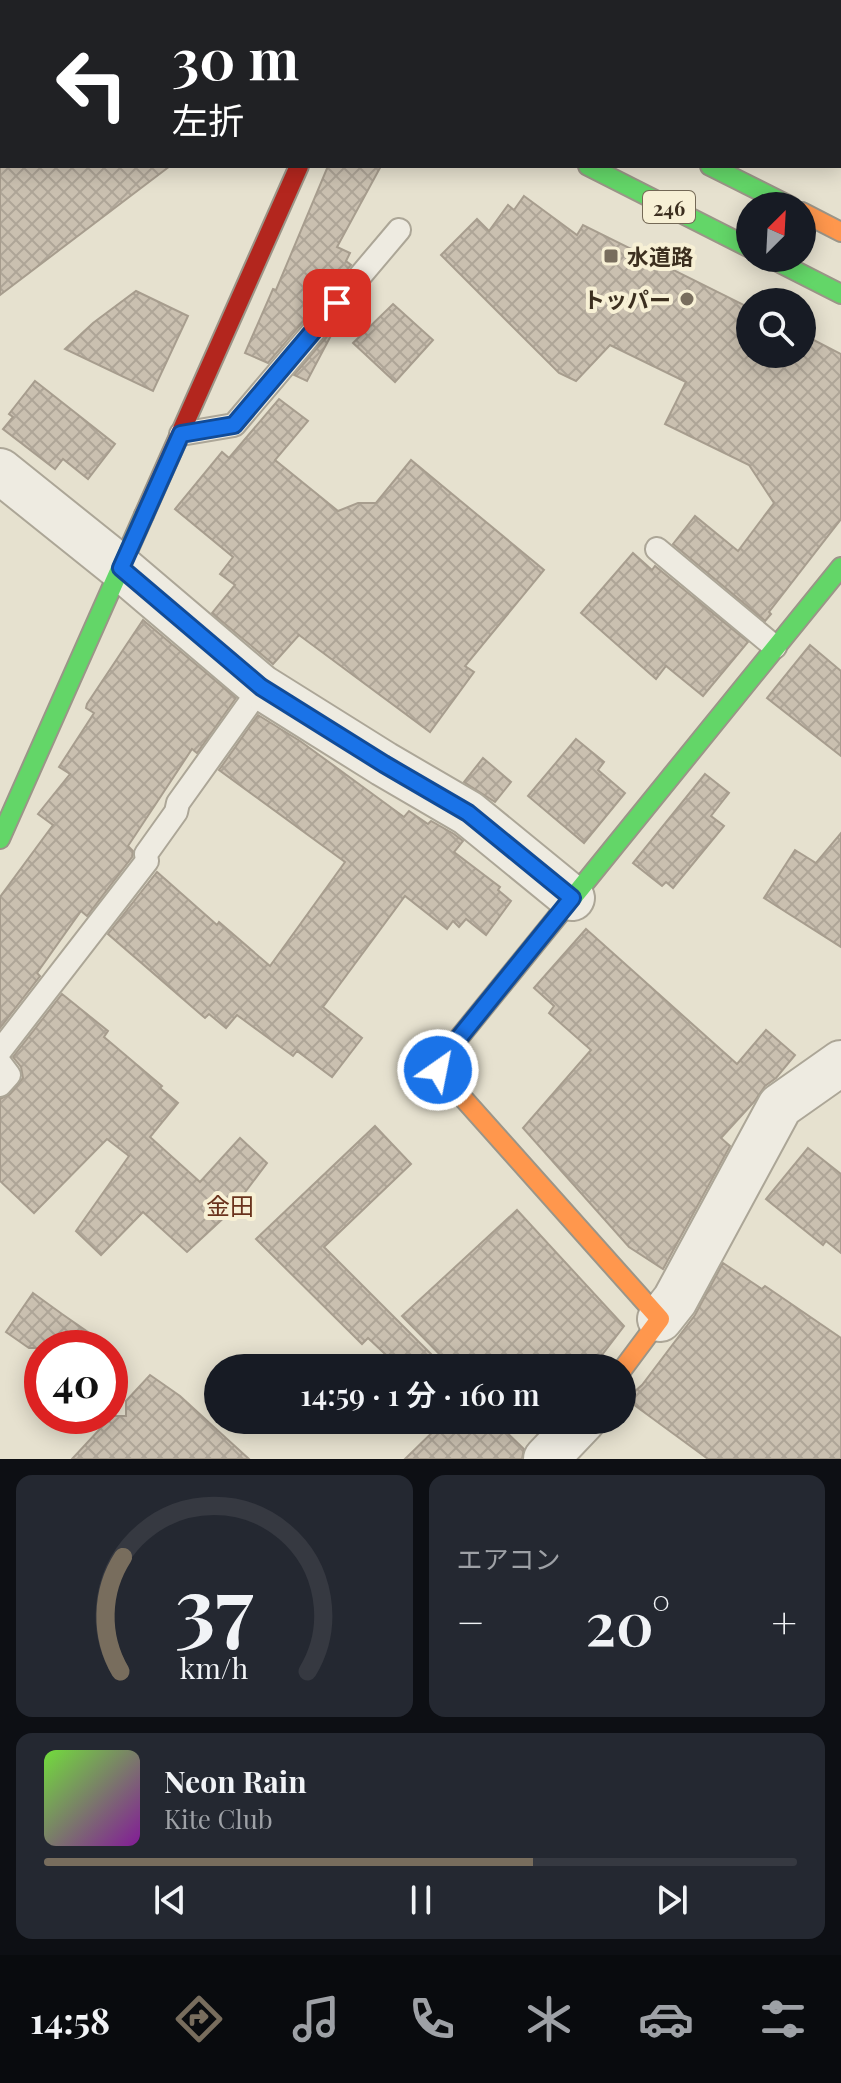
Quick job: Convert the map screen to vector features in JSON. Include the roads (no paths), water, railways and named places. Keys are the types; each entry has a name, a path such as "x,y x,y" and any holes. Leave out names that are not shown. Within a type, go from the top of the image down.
{"main road":[{"path":"0,839 298,168"},
{"name":"246","path":"592,168 736,241"},
{"name":"246","path":"714,168 762,192"},
{"path":"816,219 841,232"},
{"path":"798,272 841,294"},
{"path":"634,1354 660,1319 438,1070 441,1060 775,647 836,582"}],"street":[{"path":"0,471 121,568 261,687 468,813 572,898"},
{"path":"660,1319 675,1300 780,1106 841,1063"},
{"path":"546,1459 570,1434"}],"lane":[{"path":"181,434 234,425 399,230"},
{"path":"657,549 775,647"},
{"path":"0,1051 147,861 146,854 176,812 178,803 261,687"},
{"path":"0,1063 9,1075 0,1085"}],"place":[{"name":"水道路","path":"611,256"},
{"name":"トッパー","path":"687,299"}],"district":[{"name":"金田","path":"230,1205"}]}
